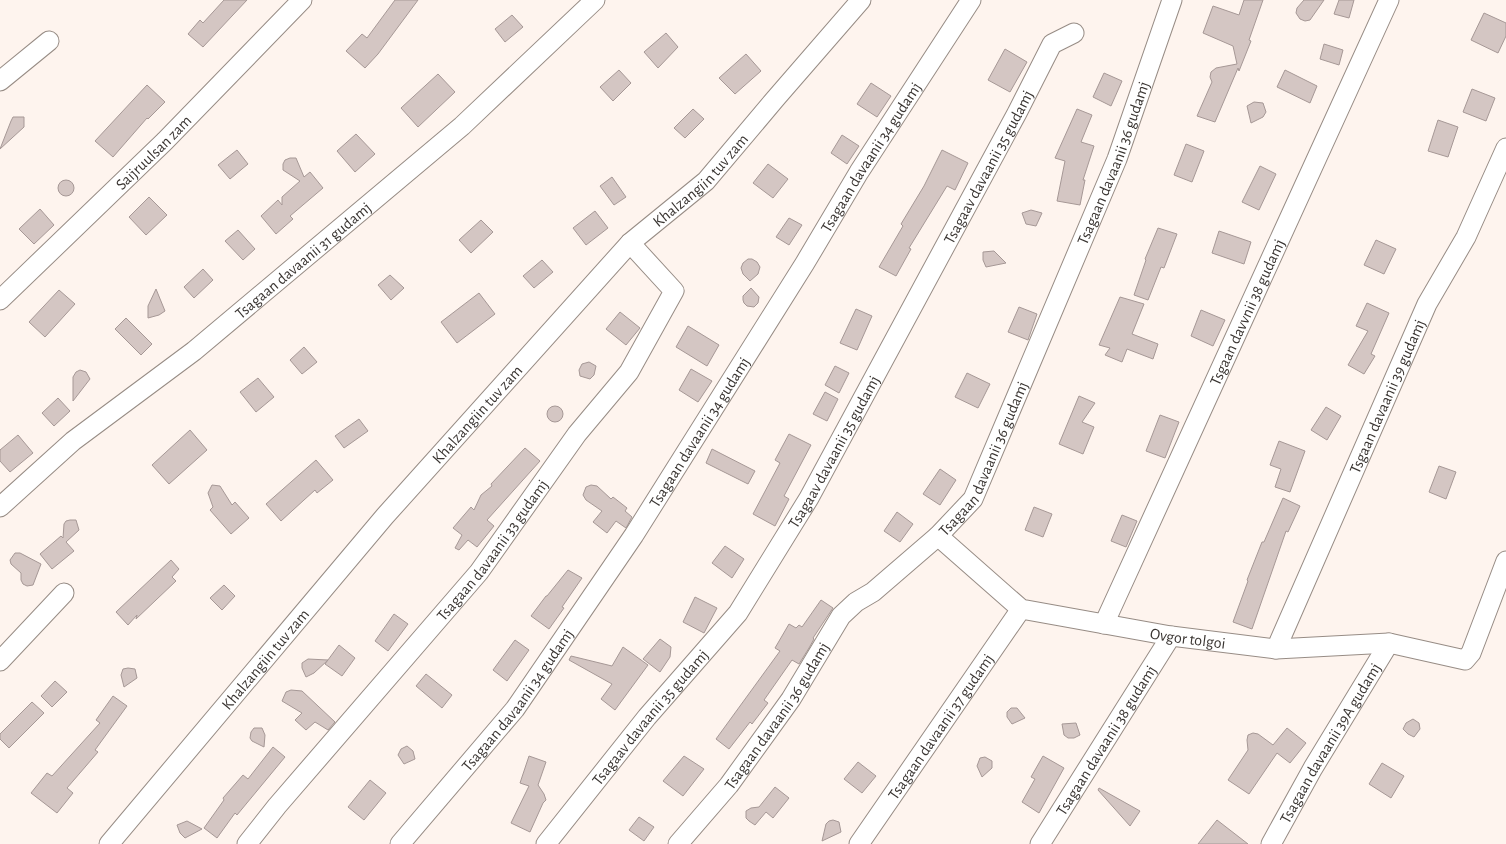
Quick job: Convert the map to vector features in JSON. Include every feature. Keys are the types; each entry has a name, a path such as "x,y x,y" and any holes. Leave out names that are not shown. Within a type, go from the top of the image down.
{"street":[{"name":"Saijruulsan zam","path":"0,300 165,141 302,0"},
{"name":"Tsagaan davaanii 31 gudamj","path":"0,507 73,441 194,351 462,126 595,0"},
{"name":"Khalzangiin tuv zam","path":"109,844 385,516 630,243 706,181 861,0"},
{"name":"Tsagaan davaanii 34 gudamj","path":"400,844 515,709 634,535 806,263 859,172 971,0"},
{"name":"Tsagaan davaanii 36 gudamj","path":"678,844 729,784 791,699 841,616 856,602 873,592 938,536 972,499 1117,159 1172,0"},
{"name":"Tsgaan davvnii 38 gudamj","path":"1104,624 1389,0"},
{"name":"Tsagaav davaanii 35 gudamj","path":"546,844 647,717 738,613 809,498 1017,113 1052,44 1074,33"},
{"path":"0,81 49,41"},
{"name":"Tsgaan davaanii 39 gudamj","path":"1276,649 1427,304 1466,237 1506,148"},
{"name":"Tsagaan davaanii 33 gudamj","path":"247,844 277,806 479,572 577,434 629,372 674,291 630,243"},
{"path":"938,536 1021,609"},
{"name":"Ovgor tolgoi","path":"1021,609 1171,636 1276,649 1389,643 1465,660 1471,653 1506,561"},
{"path":"0,661 64,593"},
{"name":"Tsagaan davaanii 37 gudamj","path":"858,844 1021,609"},
{"name":"Tsagaan davaanii 38 gudamj","path":"1040,844 1171,636"},
{"name":"Tsagaan davaanii 39A gudamj","path":"1271,844 1313,768 1389,643"}],"building":[{"path":"224,0 247,0 203,47 188,34 200,20 203,23"},
{"path":"395,0 418,0 378,54 365,68 346,51 362,34 367,38"},
{"path":"1244,0 1263,0 1249,40 1251,41 1239,71 1238,68 1215,122 1197,116 1212,82 1210,77 1211,72 1216,68 1237,64 1233,46 1203,33 1213,6 1239,15"},
{"path":"1304,0 1324,0 1310,20 1305,21 1300,19 1296,13 1297,8"},
{"path":"1339,0 1354,0 1349,18 1334,14"},
{"path":"1484,13 1506,23 1506,36 1498,53 1471,40"},
{"path":"512,15 523,27 505,42 495,29"},
{"path":"666,33 678,47 658,68 644,52"},
{"path":"1324,44 1343,50 1339,65 1320,59"},
{"path":"1005,49 1027,62 1010,92 988,80"},
{"path":"746,54 761,71 735,94 719,78"},
{"path":"619,70 631,83 613,101 600,87"},
{"path":"1285,70 1317,86 1310,103 1277,87"},
{"path":"1104,73 1122,81 1111,106 1093,97"},
{"path":"438,74 455,92 418,127 401,108"},
{"path":"871,83 891,96 877,117 857,104"},
{"path":"147,85 165,102 148,119 147,118 113,157 95,141"},
{"path":"1472,89 1495,98 1486,121 1463,112"},
{"path":"1254,102 1263,103 1266,112 1263,117 1251,123 1247,106"},
{"path":"693,109 704,119 685,138 674,128"},
{"path":"1077,109 1092,115 1081,142 1094,146 1083,180 1085,180 1080,205 1057,201 1065,161 1055,158"},
{"path":"13,117 24,117 24,127 0,149 11,121"},
{"path":"1438,120 1458,127 1448,157 1428,151"},
{"path":"356,134 375,154 355,172 337,151"},
{"path":"842,135 859,146 847,164 831,153"},
{"path":"1186,144 1204,151 1192,182 1174,175"},
{"path":"237,150 248,164 230,179 218,165"},
{"path":"942,150 968,163 955,190 947,186 909,248 911,249 896,276 879,267 903,226 901,224 924,186"},
{"path":"296,158 304,177 310,172 323,188 290,216 293,219 276,234 261,216 278,200 282,205 282,197 300,181 283,170 285,160"},
{"path":"768,164 788,179 773,198 753,183"},
{"path":"1260,166 1276,174 1259,210 1242,202"},
{"path":"612,177 626,197 614,205 600,186"},
{"path":"66,180 72,182 74,188 72,194 66,196 60,194 58,188 60,182"},
{"path":"149,197 167,215 146,235 129,217"},
{"path":"40,209 54,225 34,244 19,229"},
{"path":"1031,210 1042,213 1036,226 1026,224 1022,213"},
{"path":"595,211 608,228 586,245 573,228"},
{"path":"789,218 802,225 789,245 776,237"},
{"path":"481,220 493,232 471,253 459,240"},
{"path":"1158,228 1177,234 1164,268 1161,267 1148,300 1134,295 1146,260 1145,259"},
{"path":"238,230 255,249 243,260 225,241"},
{"path":"1219,231 1251,242 1244,264 1212,253"},
{"path":"1376,240 1396,249 1384,274 1364,265"},
{"path":"994,251 1006,263 986,267 983,260 983,252"},
{"path":"748,259 752,259 757,262 760,267 758,274 750,281 743,274 741,268 743,263"},
{"path":"542,260 553,272 534,288 523,276"},
{"path":"203,269 213,280 194,298 184,287"},
{"path":"390,275 404,288 391,300 378,285"},
{"path":"751,288 759,297 758,303 754,307 747,306 743,300 743,296"},
{"path":"156,289 165,311 159,315 148,318 148,306"},
{"path":"59,290 75,304 45,337 29,322"},
{"path":"479,293 495,314 457,343 441,322"},
{"path":"1120,297 1144,304 1132,334 1158,344 1153,359 1127,349 1122,362 1105,355 1110,348 1099,345"},
{"path":"1367,303 1389,313 1371,354 1375,356 1364,374 1348,365 1368,331 1356,326"},
{"path":"1019,307 1037,314 1028,340 1008,332"},
{"path":"856,309 872,316 857,350 840,343"},
{"path":"1201,310 1225,320 1213,346 1191,336"},
{"path":"620,312 640,328 626,345 606,329"},
{"path":"126,318 152,344 141,355 115,329"},
{"path":"688,326 719,345 707,366 676,347"},
{"path":"304,347 317,362 302,374 290,360"},
{"path":"589,362 596,366 594,375 590,379 580,376 579,370 582,364"},
{"path":"835,366 849,373 839,393 825,385"},
{"path":"691,369 712,381 698,402 679,390"},
{"path":"80,370 86,372 90,379 73,401 73,377 76,372"},
{"path":"967,373 990,384 978,408 955,397"},
{"path":"258,378 274,397 256,412 240,392"},
{"path":"825,392 838,399 827,421 813,414"},
{"path":"1079,396 1095,403 1082,422 1094,427 1083,454 1059,444"},
{"path":"58,398 70,411 54,426 42,413"},
{"path":"555,406 561,408 563,414 561,420 555,422 549,420 547,414 549,408"},
{"path":"1326,407 1341,416 1327,440 1311,430"},
{"path":"1160,415 1179,422 1165,458 1146,451"},
{"path":"359,419 368,431 344,448 335,436"},
{"path":"190,430 207,450 169,484 152,465"},
{"path":"789,434 811,445 784,496 789,499 775,526 753,514 780,463 775,460"},
{"path":"18,435 33,453 10,472 0,461 0,450"},
{"path":"1279,441 1305,451 1290,492 1275,487 1281,469 1270,465"},
{"path":"525,448 540,461 487,520 494,526 477,547 468,540 459,550 455,548 462,535 453,528 471,507 474,510 481,495 492,486 491,484"},
{"path":"712,449 755,471 748,484 706,463"},
{"path":"316,460 333,480 317,493 315,490 281,521 266,504"},
{"path":"1439,466 1456,472 1446,499 1429,492"},
{"path":"940,469 956,480 940,505 923,494"},
{"path":"212,485 220,486 232,505 235,502 249,518 231,534 210,510 213,507 208,493"},
{"path":"591,485 597,486 611,499 613,497 627,508 625,511 632,517 626,528 616,521 607,533 593,522 602,511 586,500 583,495 586,487"},
{"path":"1283,498 1300,506 1288,532 1286,531 1252,629 1233,622 1262,542 1264,542"},
{"path":"1034,507 1052,514 1043,537 1025,530"},
{"path":"897,512 913,524 900,542 884,531"},
{"path":"1122,515 1137,521 1126,547 1111,541"},
{"path":"76,520 79,530 66,542 74,551 52,569 40,554 61,536 63,538 64,524 66,521"},
{"path":"725,546 744,559 732,578 712,563"},
{"path":"15,553 20,553 41,564 33,585 27,586 23,584 21,580 21,573 11,564 10,560"},
{"path":"171,560 179,569 172,577 176,581 136,619 137,615 128,625 116,612"},
{"path":"568,570 582,578 549,629 531,616"},
{"path":"224,585 235,596 222,610 210,598"},
{"path":"695,597 717,608 704,633 683,622"},
{"path":"821,600 833,608 813,638 814,639 809,648 799,664 792,660 764,700 768,703 752,724 750,722 729,749 716,739 780,651 775,648 789,624 796,628 799,625 802,627"},
{"path":"394,614 408,624 388,651 375,641"},
{"path":"660,639 671,647 670,657 660,672 643,659"},
{"path":"515,640 529,650 507,681 493,670"},
{"path":"339,645 355,658 342,676 325,664"},
{"path":"623,647 648,665 615,710 601,699 612,684 569,660 571,656 612,666"},
{"path":"308,659 328,660 314,673 306,677 302,668 302,663"},
{"path":"123,669 135,669 137,678 124,687 121,675"},
{"path":"426,674 452,695 442,708 416,686"},
{"path":"55,681 67,692 52,707 41,696"},
{"path":"291,690 302,691 335,722 328,730 315,722 306,730 295,720 302,713 282,701 286,692"},
{"path":"113,696 127,706 95,750 98,752 67,788 73,793 57,813 31,793 47,773 52,776 100,723 96,720"},
{"path":"32,702 44,713 9,748 0,739 0,734"},
{"path":"1011,708 1017,708 1025,718 1012,724 1007,717 1007,712"},
{"path":"1413,719 1419,723 1420,729 1414,737 1403,729 1406,723"},
{"path":"1076,723 1080,735 1074,738 1068,738 1064,735 1062,724"},
{"path":"254,728 262,728 265,735 264,747 252,741 250,738 251,732"},
{"path":"1287,728 1306,743 1290,763 1277,753 1249,794 1228,780 1248,750 1248,735 1253,733 1258,734 1273,745"},
{"path":"407,746 413,751 415,759 404,764 398,755 401,749"},
{"path":"273,747 285,757 237,815 235,813 217,838 204,828 224,800 223,798 243,775 248,779"},
{"path":"529,756 546,762 538,785 546,800 543,803 530,832 511,823 529,786 520,783"},
{"path":"684,756 704,769 683,796 663,781"},
{"path":"1043,756 1064,768 1039,813 1022,802 1035,779 1031,777"},
{"path":"985,757 992,761 992,768 982,777 977,766 980,758"},
{"path":"858,762 876,776 862,793 844,779"},
{"path":"1382,763 1404,776 1391,798 1369,784"},
{"path":"370,780 386,793 364,820 348,807"},
{"path":"775,787 789,798 773,818 766,812 755,825 746,818 746,811 751,808 759,807"},
{"path":"1099,788 1140,811 1130,826 1098,790"},
{"path":"639,817 654,827 644,841 629,830"},
{"path":"833,820 839,822 841,832 822,841 826,824"},
{"path":"1217,820 1248,844 1198,844"},
{"path":"187,821 202,829 185,838 180,833 177,825"}]}
